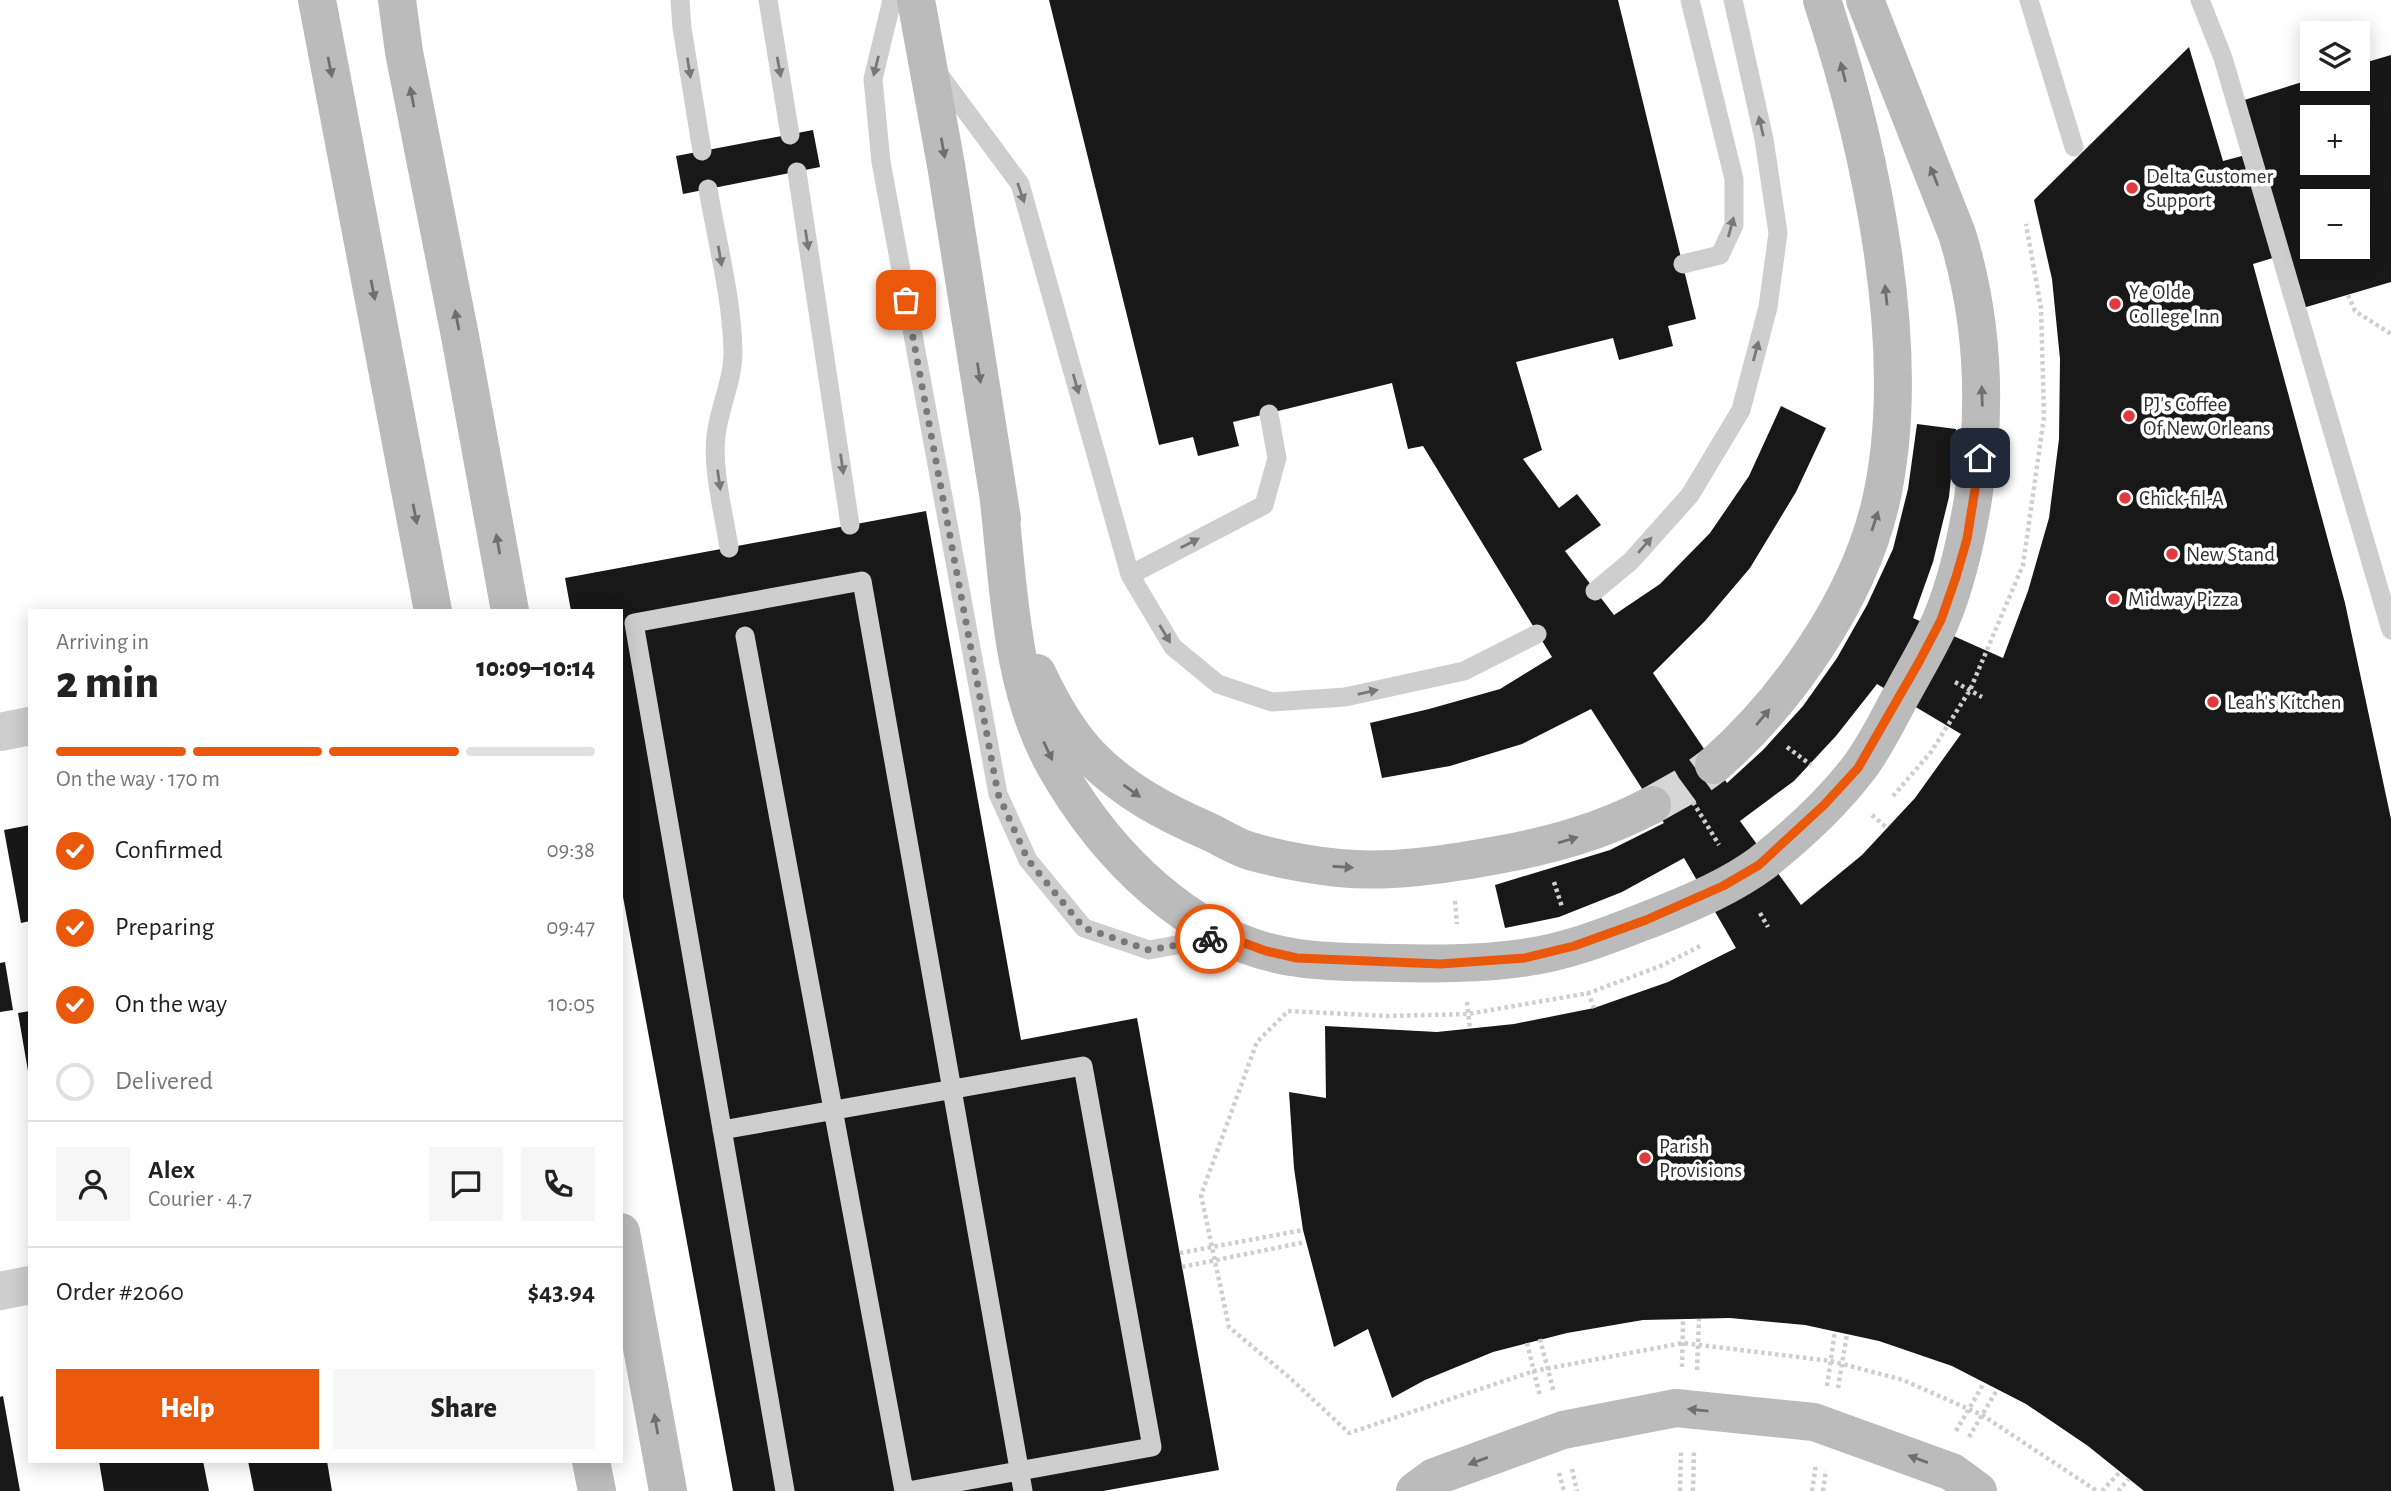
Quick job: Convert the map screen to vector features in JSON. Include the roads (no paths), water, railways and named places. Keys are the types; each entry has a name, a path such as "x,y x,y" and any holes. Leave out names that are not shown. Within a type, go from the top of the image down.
{"main road":[{"path":"317,0 433,609"},
{"path":"916,0 946,164 1022,626 1031,659 1046,692 1086,752 1110,776 1138,797 1171,816 1249,850 1341,868 1408,868 1463,862 1544,847 1622,821 1653,805"},
{"path":"1714,765 1758,723 1800,671 1834,616 1868,542 1886,474 1891,410 1891,352 1881,243 1871,185 1835,39 1822,0"},
{"path":"998,493 1022,675 1036,724 1054,763 1085,812 1139,877 1177,907 1225,936 1266,951 1297,958 1440,964 1525,958 1574,946 1684,905 1723,886 1759,865 1816,813 1858,768 1941,620 1967,539 1980,458 1982,414 1977,318 1969,271 1958,234 1865,0"},
{"path":"397,4 406,65 460,336 510,609"},
{"path":"623,1243 668,1491"},
{"path":"1415,1491 1434,1476 1563,1430 1676,1408 1814,1422 1951,1472 1978,1491"},
{"path":"592,1463 597,1491"}],"street":[{"path":"0,732 28,726"},
{"path":"0,1291 28,1286"}],"lane":[{"path":"680,0 702,151"},
{"path":"768,0 790,135"},
{"path":"892,0 873,79 881,162 998,794 1028,860 1084,928 1149,950 1225,936"},
{"path":"1683,264 1720,255 1734,225 1734,179 1690,0"},
{"path":"1595,591 1632,561 1690,495 1741,410 1768,306 1778,233 1764,139 1733,0"},
{"path":"2029,0 2074,147"},
{"path":"2200,0 2223,58 2391,630"},
{"path":"926,57 1020,184 1130,575 1173,647 1218,684 1272,702 1345,697 1464,671 1537,634"},
{"path":"797,172 850,525"},
{"path":"708,188 730,315 733,354 729,386 716,438 716,462 729,548"},
{"path":"1130,575 1265,505 1277,458 1269,414"},
{"path":"785,1491 634,623 862,581 1023,1491"},
{"path":"722,1130 833,1111 952,1088 1083,1066 1152,1447 906,1491 833,1111 745,636"}],"tunnel":[{"path":"1652,805 1684,787 1714,765"}],"place":[{"name":"Delta Customer Support","path":"2132,188"},
{"name":"Ye Olde College Inn","path":"2115,304"},
{"name":"PJ's Coffee Of New Orleans","path":"2129,416"},
{"name":"Chick-fil-A","path":"2125,498"},
{"name":"New Stand","path":"2172,554"},
{"name":"Midway Pizza","path":"2114,599"},
{"name":"Leah's Kitchen","path":"2213,702"},
{"name":"Parish Provisions","path":"1645,1158"}]}
